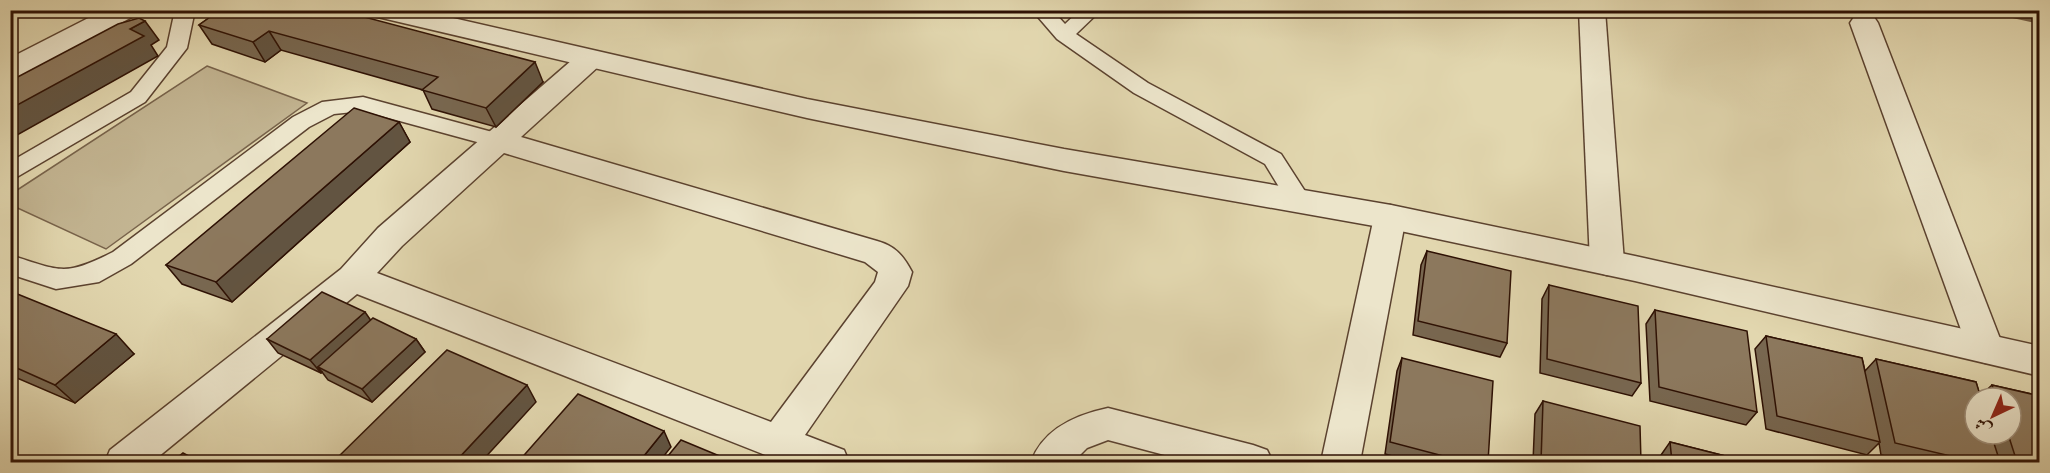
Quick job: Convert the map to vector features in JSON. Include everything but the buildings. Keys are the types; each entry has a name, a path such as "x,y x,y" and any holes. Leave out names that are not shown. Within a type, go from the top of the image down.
{"street":[{"path":"10,70 125,10"},
{"path":"382,10 589,60 1065,160 1298,199 1607,262 2040,361"},
{"path":"1592,10 1607,262"},
{"path":"1864,23 1986,349"},
{"path":"124,462 353,278 390,237 589,60"},
{"path":"499,141 877,253 889,262 895,272 891,286 778,443"},
{"path":"1340,462 1390,217"},
{"path":"353,278 830,462"},
{"path":"1050,462 1071,437 1083,429 1108,424 1253,462"}],"lane":[{"path":"10,172 138,97 177,48 185,10"},
{"path":"1041,10 1064,35 1141,88 1273,159 1298,199"},
{"path":"1064,35 1092,10"},
{"path":"10,264 56,280 90,275 122,258 301,122 330,107 363,104 499,141"}],"shaded area":[{"path":"207,66 307,103 106,249 11,205 11,194"}],"waterway":[{"path":"1981,10 2040,21"}]}
